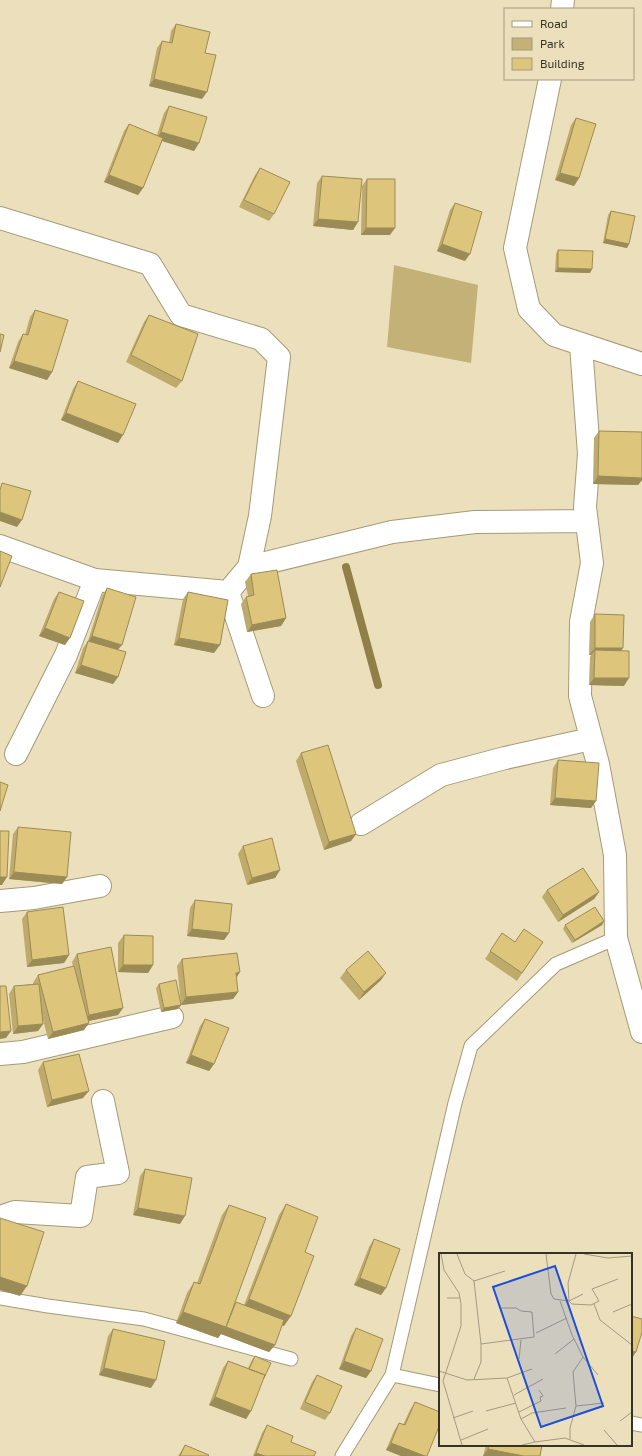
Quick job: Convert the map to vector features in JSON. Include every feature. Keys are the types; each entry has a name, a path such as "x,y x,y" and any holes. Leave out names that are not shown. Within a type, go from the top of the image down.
{"street":[{"path":"550,80 516,248 529,309 554,335 642,364"},
{"path":"0,218 150,264 181,315 261,339 279,356 260,516 249,567 228,592"},
{"path":"581,345 589,454 585,507 592,563 581,622 580,696 598,764 615,855 616,938 642,1032"},
{"path":"249,567 392,532 475,522 586,520"},
{"path":"0,546 95,580 228,592"},
{"path":"16,754 66,655 95,580"},
{"path":"228,592 263,696"},
{"path":"361,824 441,775 505,758 591,739"},
{"path":"0,901 34,898 100,886"},
{"path":"0,1054 23,1052 172,1017"},
{"path":"0,1217 15,1212 82,1216 87,1177 118,1173 103,1101"}],"lane":[{"path":"342,1456 392,1375 455,1103 471,1046 556,964 616,938"},
{"path":"0,1298 144,1319 291,1359"},
{"path":"392,1375 439,1385"},
{"path":"632,1423 642,1425"}],"green space":[{"path":"394,265 478,285 471,363 387,347"}],"building":[{"path":"176,24 210,32 205,53 216,55 207,92 154,79 162,41 172,43"},
{"path":"169,106 207,117 199,143 161,132"},
{"path":"576,118 596,124 579,178 560,173"},
{"path":"129,124 163,138 143,188 109,175"},
{"path":"260,168 290,182 274,214 244,200"},
{"path":"322,176 362,179 358,222 318,219"},
{"path":"367,179 395,179 395,228 366,228"},
{"path":"455,203 482,212 470,254 442,244"},
{"path":"611,211 635,216 629,244 605,239"},
{"path":"558,250 593,251 592,269 558,268"},
{"path":"35,310 68,320 52,372 14,361 23,334 28,335"},
{"path":"149,315 198,334 182,381 131,355"},
{"path":"0,334 4,335 0,352"},
{"path":"78,381 136,404 123,435 66,413"},
{"path":"599,431 642,432 642,478 598,476"},
{"path":"2,483 31,491 22,520 0,512 0,490"},
{"path":"0,551 12,556 0,587"},
{"path":"277,570 286,618 252,625 246,597 254,595 251,574"},
{"path":"107,588 136,597 122,645 92,636"},
{"path":"59,592 84,601 70,638 45,628"},
{"path":"188,592 228,600 220,645 179,638"},
{"path":"595,614 624,615 623,648 595,648"},
{"path":"88,641 126,652 118,677 81,665"},
{"path":"595,650 629,651 629,678 594,678"},
{"path":"328,745 356,834 329,842 301,753"},
{"path":"558,760 599,763 596,801 555,798"},
{"path":"0,782 8,785 0,811"},
{"path":"18,827 71,832 67,877 14,872"},
{"path":"0,831 9,831 7,877 0,877"},
{"path":"272,838 280,870 252,878 243,846"},
{"path":"583,868 599,892 563,915 547,890"},
{"path":"195,900 232,904 229,933 192,929"},
{"path":"63,907 69,955 32,960 27,912"},
{"path":"595,907 604,921 575,940 565,925"},
{"path":"524,929 543,942 522,973 490,951 502,933 515,942"},
{"path":"124,935 153,936 153,965 123,965"},
{"path":"111,947 123,1008 89,1015 77,954"},
{"path":"368,951 386,973 364,992 346,970"},
{"path":"237,953 240,972 236,973 238,992 186,997 182,959"},
{"path":"74,966 89,1023 53,1032 38,975"},
{"path":"176,980 181,1005 164,1008 159,984"},
{"path":"39,984 43,1024 18,1026 14,986"},
{"path":"0,986 6,986 11,1031 0,1032"},
{"path":"205,1019 229,1028 214,1064 191,1055"},
{"path":"79,1054 89,1091 52,1100 43,1062"},
{"path":"145,1169 192,1178 185,1216 138,1208"},
{"path":"286,1204 318,1217 305,1252 314,1256 291,1316 249,1299"},
{"path":"229,1205 266,1218 226,1327 183,1312 194,1282 200,1284"},
{"path":"0,1218 44,1232 27,1286 0,1277"},
{"path":"374,1239 400,1249 386,1288 360,1278"},
{"path":"236,1302 284,1320 275,1345 226,1327"},
{"path":"632,1316 642,1319 642,1332 636,1352 632,1351"},
{"path":"356,1328 383,1339 371,1371 344,1361"},
{"path":"113,1329 165,1341 156,1380 104,1368"},
{"path":"255,1356 271,1363 264,1378 265,1375 249,1369"},
{"path":"228,1361 265,1375 251,1411 215,1397"},
{"path":"317,1375 342,1386 330,1413 305,1402"},
{"path":"415,1402 439,1412 439,1426 427,1456 391,1443 399,1423 405,1425"},
{"path":"267,1425 293,1436 291,1442 316,1452 314,1456 265,1456 256,1453"},
{"path":"185,1445 209,1455 180,1456"},
{"path":"489,1446 542,1446 540,1456 524,1456 488,1449"}],"waterway":[{"path":"346,567 378,685"}]}
